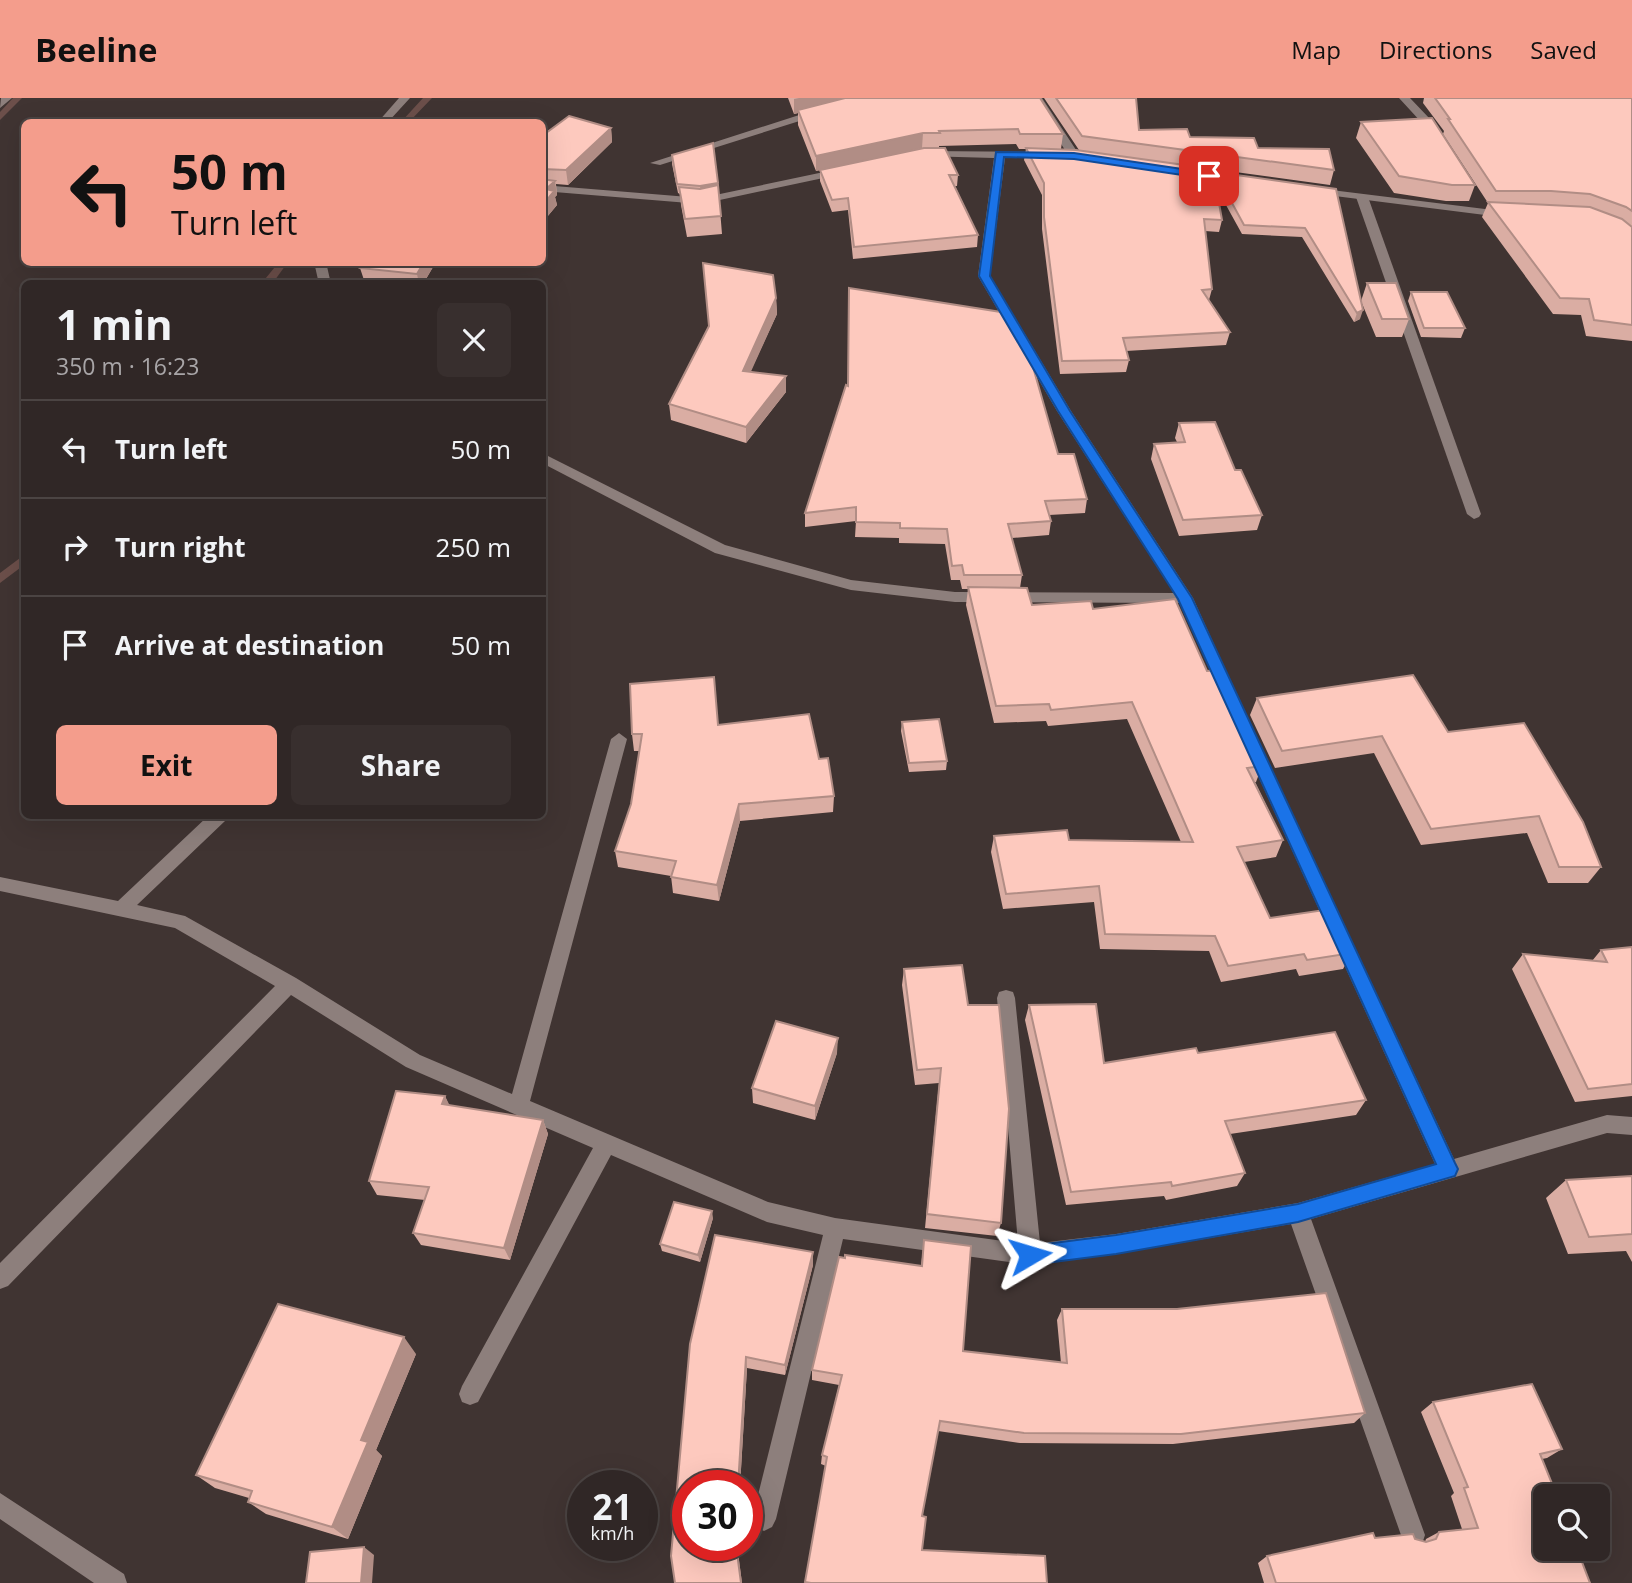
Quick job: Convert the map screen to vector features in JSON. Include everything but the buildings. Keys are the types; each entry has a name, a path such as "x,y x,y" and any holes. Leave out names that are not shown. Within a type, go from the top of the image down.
{"street":[{"path":"0,105 7,98"},
{"path":"386,119 405,98"},
{"path":"1037,98 1074,156"},
{"path":"1404,98 1426,121 1446,152"},
{"path":"656,163 830,110"},
{"path":"910,157 923,154 999,154 1088,158"},
{"path":"999,154 985,276 1064,411 1185,598 1448,1169"},
{"path":"546,188 701,201 858,168"},
{"path":"1299,189 1482,207 1498,212"},
{"path":"1362,197 1474,514"},
{"path":"546,459 720,550 851,585 955,597 1185,598"},
{"path":"518,1107 619,739"},
{"path":"122,908 216,819"},
{"path":"0,884 179,921 289,984 413,1061 767,1212 835,1228 1030,1255 1116,1244 1298,1213 1607,1124 1632,1126"},
{"path":"0,1278 289,984"},
{"path":"1006,998 1030,1255"},
{"path":"470,1394 606,1144"},
{"path":"1298,1213 1413,1535"},
{"path":"764,1519 835,1228"},
{"path":"0,1505 115,1583"}],"waterway":[{"path":"0,117 18,98"},
{"path":"408,119 428,98"},
{"path":"269,280 281,266"},
{"path":"0,579 21,562"}],"route":[{"path":"1030,1255 1116,1244 1298,1213 1448,1169 1185,598 1064,411 985,276 999,154 1074,156 1209,176"}]}
